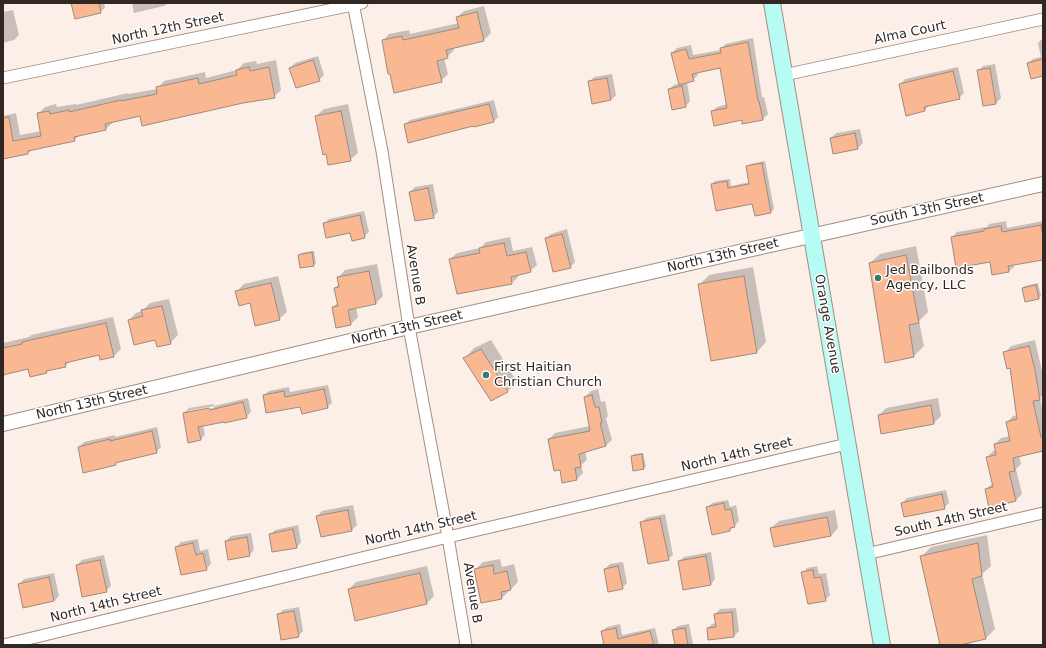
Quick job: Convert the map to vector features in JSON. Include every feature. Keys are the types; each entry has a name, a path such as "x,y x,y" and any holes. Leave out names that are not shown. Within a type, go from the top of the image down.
{"main road":[{"name":"Orange Avenue","path":"772,3 882,645"}],"street":[{"name":"North 12th Street","path":"3,78 356,4"},
{"name":"Avenue B","path":"356,4 382,151 409,327 448,537 466,645"},
{"name":"Alma Court","path":"784,75 1043,19"},
{"name":"South 13th Street","path":"812,235 1043,184"},
{"name":"North 13th Street","path":"3,424 409,327 812,235"},
{"name":"North 14th Street","path":"3,645 448,537 847,444"},
{"name":"South 14th Street","path":"866,554 1043,513"}],"building":[{"path":"71,3 99,3 101,13 75,19"},
{"path":"477,12 484,41 446,50 448,58 437,61 442,82 394,93 390,74 388,74 382,40 402,36 403,40 459,28 456,17"},
{"path":"748,42 758,101 763,120 742,124 742,120 714,126 711,111 727,108 720,68 692,74 694,81 679,85 671,53 686,49 689,59 721,53 720,48"},
{"path":"1043,59 1043,76 1031,79 1027,63"},
{"path":"313,60 320,81 296,88 289,68"},
{"path":"249,67 250,71 269,67 275,98 243,103 142,126 140,116 105,124 106,130 74,137 75,141 28,151 28,154 3,159 3,118 9,117 13,141 41,136 37,113 49,111 50,114 69,110 69,112 121,100 157,94 156,87 198,78 199,84 237,75 236,70"},
{"path":"990,68 996,104 983,106 977,70"},
{"path":"953,71 960,99 924,107 925,111 906,116 899,84"},
{"path":"607,78 611,100 592,104 588,81"},
{"path":"682,86 686,107 672,110 668,89"},
{"path":"489,104 494,122 408,143 404,124"},
{"path":"341,111 351,161 328,165 326,154 323,155 315,116"},
{"path":"855,133 858,149 833,154 830,138"},
{"path":"762,163 771,213 755,216 752,204 716,211 711,184 727,181 728,188 749,184 746,166"},
{"path":"428,188 434,218 415,221 409,192"},
{"path":"360,215 365,238 352,241 350,233 326,238 323,223"},
{"path":"1041,225 1043,237 1043,260 1008,266 1009,272 992,275 990,262 956,268 951,237 984,231 984,229 1001,226 1002,232"},
{"path":"562,234 571,268 553,272 545,238"},
{"path":"504,243 507,256 526,252 531,272 511,277 512,284 457,294 449,259 480,253 479,248"},
{"path":"312,252 314,266 300,268 298,255"},
{"path":"906,255 919,323 909,325 914,357 885,363 869,263"},
{"path":"369,271 376,304 348,310 351,325 336,328 332,307 338,306 334,288 339,287 337,277"},
{"path":"744,276 757,353 711,361 698,284"},
{"path":"271,283 280,320 255,326 250,303 239,306 235,291"},
{"path":"1036,285 1039,299 1025,302 1022,288"},
{"path":"162,306 171,344 157,347 155,340 134,345 128,320 143,316 141,310"},
{"path":"106,323 114,357 100,360 99,355 65,363 66,367 46,371 47,373 30,377 28,369 3,375 3,348 22,344 22,342"},
{"path":"1029,346 1040,400 1033,401 1041,437 1043,436 1043,451 1013,458 1015,471 1009,472 1016,501 989,508 985,489 993,487 986,457 996,455 994,444 1010,441 1006,422 1017,419 1010,368 1007,369 1003,352"},
{"name":"First Haitian Christian Church","path":"481,349 508,392 491,401 463,358"},
{"path":"324,389 328,408 302,414 300,407 266,413 263,395 284,391 285,397"},
{"path":"592,395 595,407 599,407 602,423 600,423 606,446 579,454 581,467 575,468 577,480 562,483 560,470 554,471 548,439 590,431 584,397"},
{"path":"243,402 247,418 198,427 201,440 188,443 183,413 209,408 210,410"},
{"path":"931,405 934,424 881,434 878,415"},
{"path":"152,431 157,453 115,463 116,465 83,473 78,447"},
{"path":"642,454 644,469 633,471 631,456"},
{"path":"942,494 945,509 904,517 901,503"},
{"path":"724,503 725,510 731,509 735,527 730,528 730,531 712,535 706,507"},
{"path":"348,510 352,531 321,537 316,516"},
{"path":"827,517 831,536 774,547 770,528"},
{"path":"660,518 669,560 648,564 640,522"},
{"path":"293,529 297,548 272,552 269,534"},
{"path":"247,537 250,556 228,560 225,541"},
{"path":"193,543 196,555 203,553 207,570 181,575 175,547"},
{"path":"978,543 982,576 972,579 986,639 960,645 940,645 920,556"},
{"path":"706,556 711,585 683,590 678,561"},
{"path":"100,560 107,592 82,597 76,565"},
{"path":"493,565 494,574 507,571 511,590 501,592 502,599 481,603 474,569"},
{"path":"618,566 623,589 608,592 604,569"},
{"path":"813,570 814,578 821,577 826,601 808,604 801,572"},
{"path":"420,573 427,604 355,621 348,589"},
{"path":"49,577 54,601 23,608 18,584"},
{"path":"294,611 299,637 281,640 277,614"},
{"path":"732,612 734,637 708,640 707,628 716,627 714,614"},
{"path":"616,628 618,639 650,631 654,645 604,645 601,631"},
{"path":"685,628 688,645 675,645 672,630"}],"place":[{"name":"Jed Bailbonds Agency, LLC","path":"878,278"},
{"name":"First Haitian Christian Church","path":"486,375"}]}
